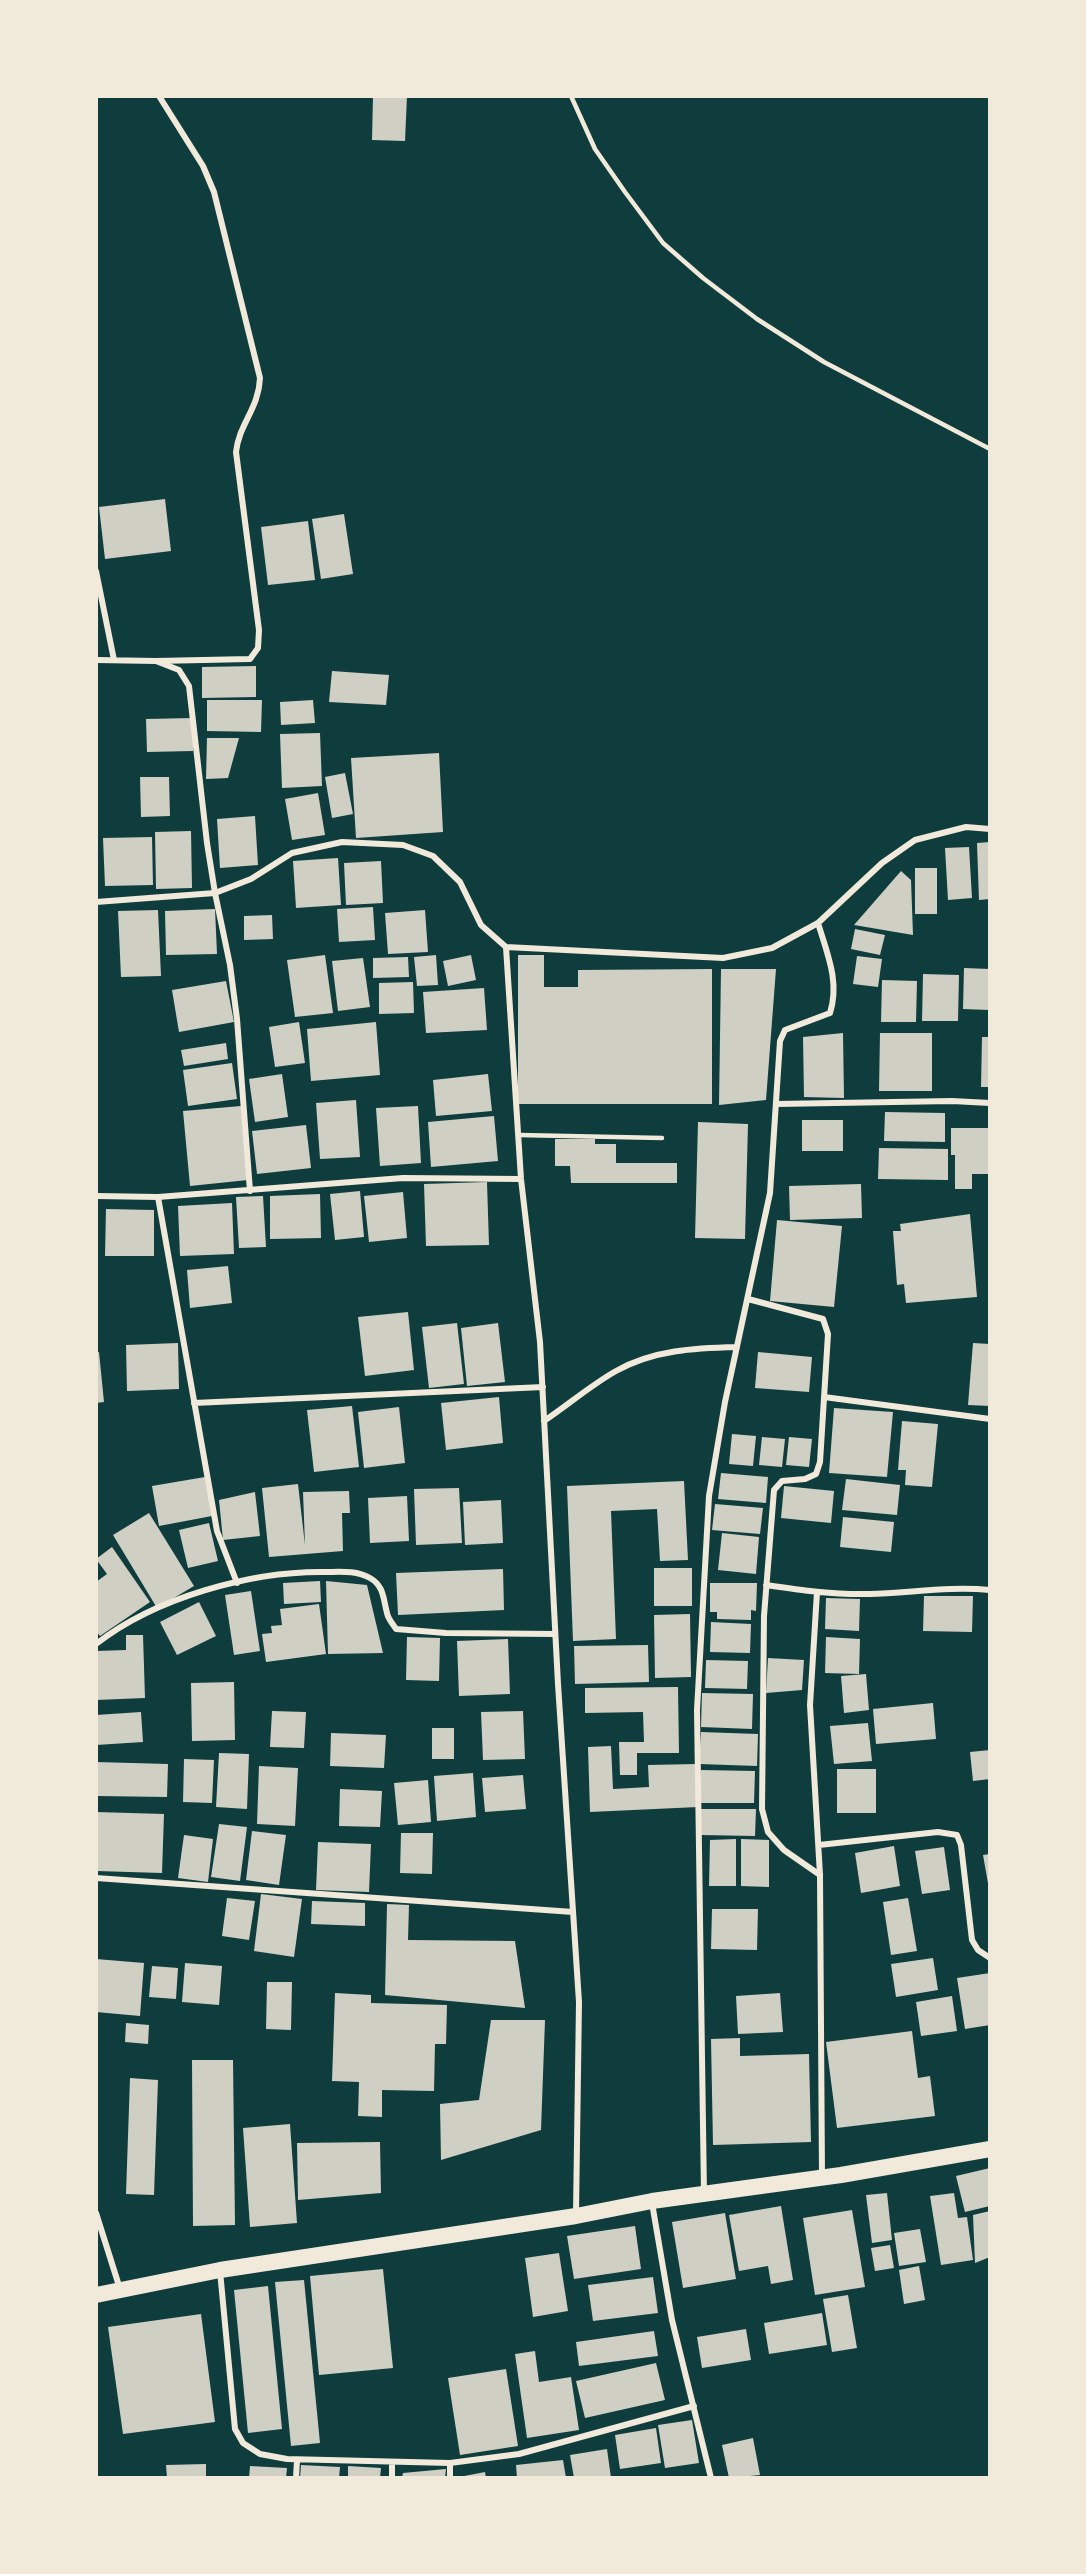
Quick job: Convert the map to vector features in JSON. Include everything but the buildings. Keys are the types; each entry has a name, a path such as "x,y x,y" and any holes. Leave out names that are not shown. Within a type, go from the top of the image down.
{"highway":[{"path":"96,2295 220,2271 576,2216 652,2201 822,2178 990,2150"}],"street":[{"path":"96,660 250,659 258,648 259,630 236,452 237,439 260,394 260,378 214,192 203,166 159,96"},
{"path":"96,571 114,660"},
{"path":"156,661 179,669 189,686 215,893 230,964 237,1018 250,1191"},
{"path":"96,902 215,893 251,879 292,852 342,842 403,845 433,856 460,882 481,925 506,947 723,958 772,948 818,923 882,864 915,840 966,827 990,829"},
{"path":"704,2194 697,1710 709,1496 716,1445 770,1193 780,1041 785,1030 830,1012 835,998 835,982 818,923"},
{"path":"506,947 521,1179 540,1342 555,1634 579,2002 576,2216"},
{"path":"776,1104 942,1101 990,1103"},
{"path":"96,1196 158,1197 403,1178 521,1179"},
{"path":"158,1197 217,1531 237,1582"},
{"path":"748,1299 823,1319 828,1334 820,1462 816,1474 805,1479 782,1481 774,1490 764,1616 762,1809 768,1832 784,1850 820,1875"},
{"path":"544,1421 616,1371 643,1359 698,1348 737,1347"},
{"path":"194,1403 543,1387"},
{"path":"824,1396 990,1419"},
{"path":"96,1644 117,1628 200,1590 277,1574 353,1572 369,1578 382,1588 387,1615 396,1629 446,1633 555,1634"},
{"path":"766,1585 817,1592 865,1594 935,1588 990,1590"},
{"path":"817,1592 810,1706 820,1875 822,2178"},
{"path":"819,1845 938,1832 957,1835 961,1845 972,1940 978,1950 990,1958"},
{"path":"96,1878 573,1912"},
{"path":"652,2201 672,2320 711,2478"},
{"path":"96,2213 120,2289"},
{"path":"220,2271 235,2429 243,2443 260,2454 297,2460 450,2463 519,2454 694,2406"},
{"path":"296,2478 297,2460"},
{"path":"392,2462 392,2478"},
{"path":"450,2463 450,2478"}],"lane":[{"path":"571,96 595,149 625,192 663,243 703,278 757,319 824,363 990,449"},
{"path":"519,1135 662,1138"}]}
